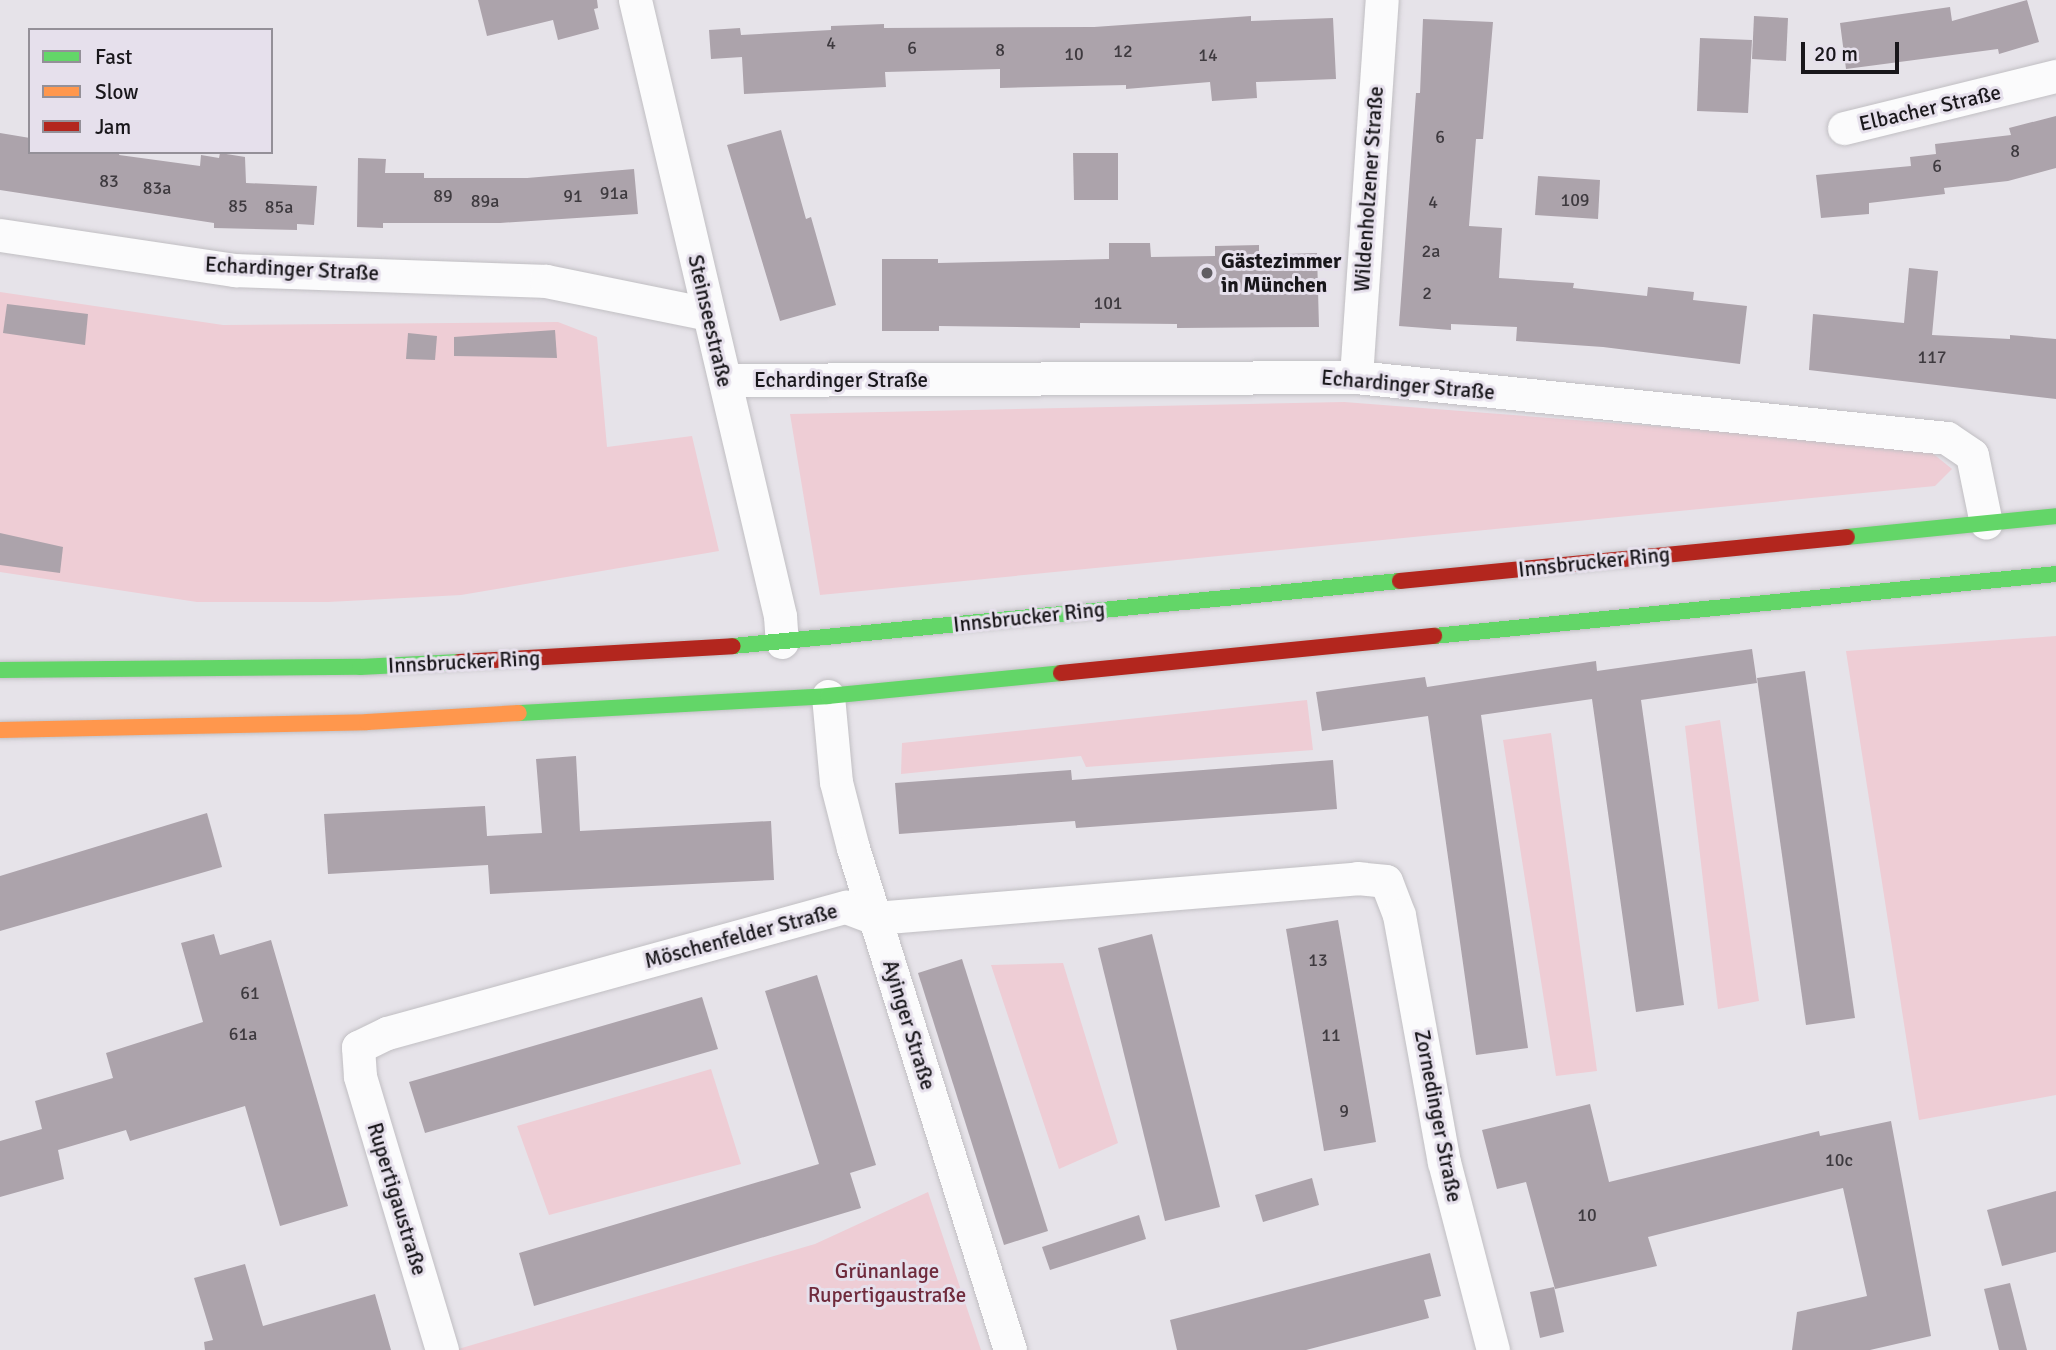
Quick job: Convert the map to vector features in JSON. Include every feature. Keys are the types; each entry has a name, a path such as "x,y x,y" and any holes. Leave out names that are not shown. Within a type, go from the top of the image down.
{"main road":[{"name":"Innsbrucker Ring","path":"0,670 360,667 596,656 782,642 2056,516"},
{"path":"0,730 381,722 828,696 2056,574"}],"street":[{"name":"Steinseestraße","path":"635,0 780,616 782,642"},
{"name":"Wildenholzener Straße","path":"1356,377 1382,0"},
{"name":"Elbacher Straße","path":"1844,128 2056,76"},
{"name":"Echardinger Straße","path":"0,236 235,270 546,281 708,314"},
{"name":"Echardinger Straße","path":"725,380 1356,377 1947,438 1972,455 1986,523"},
{"name":"Ayinger Straße","path":"828,696 836,782 875,918 1010,1350"},
{"name":"Möschenfelder Straße","path":"358,1048 387,1033 846,907 875,918 1357,878 1386,881"},
{"name":"Zornedinger Straße","path":"1386,881 1399,915 1444,1162 1493,1350"},
{"name":"Rupertigaustraße","path":"358,1048 360,1076 442,1350"}],"green space":[{"path":"0,292 223,325 558,322 597,337 607,447 692,436 719,551 461,595 328,602 197,602 0,572"},
{"path":"1344,402 1925,447 1952,469 1935,486 820,595 790,414"},
{"path":"2056,636 2056,1095 1919,1120 1846,651"},
{"path":"1307,700 1313,750 1086,767 1081,756 901,774 902,743"},
{"path":"1720,720 1759,1001 1718,1009 1685,726"},
{"path":"1551,733 1597,1071 1556,1076 1503,740"},
{"path":"1063,963 1118,1143 1059,1169 991,965"},
{"path":"711,1069 741,1164 549,1215 517,1126"},
{"name":"Grünanlage Rupertigaustraße","path":"928,1192 981,1350 455,1350 815,1244"}],"building":[{"path":"478,0 597,0 598,8 594,9 599,29 558,40 553,20 487,36"},
{"path":"2027,0 2039,42 1999,54 1998,49 1846,69 1840,23 1950,7 1952,21"},
{"path":"1251,16 1251,21 1333,18 1336,79 1256,82 1257,98 1212,101 1210,82 1126,89 1126,85 1000,88 1000,69 885,72 886,87 744,94 742,57 711,59 709,30 740,28 741,35 884,24 884,28 1094,27"},
{"path":"1754,16 1788,18 1786,61 1752,59"},
{"path":"1423,19 1493,22 1483,139 1476,139 1469,226 1502,228 1499,278 1574,283 1573,288 1647,296 1648,287 1694,292 1693,300 1747,306 1740,364 1603,347 1516,341 1517,327 1451,324 1451,330 1399,326 1416,93 1420,93"},
{"path":"1700,38 1752,40 1748,113 1697,111"},
{"path":"2056,116 2056,168 2008,181 1944,188 1945,194 1869,203 1869,214 1821,218 1816,175 1911,166 1910,157 1936,154 1935,144 2011,135 2009,128"},
{"path":"781,130 806,219 811,217 836,305 780,321 727,145"},
{"path":"0,133 28,138 28,154 119,154 200,166 201,155 219,158 220,154 245,157 246,183 317,186 314,225 297,224 297,230 214,228 214,223 0,190"},
{"path":"1073,153 1118,153 1118,200 1074,200"},
{"path":"358,158 386,159 385,173 424,173 424,178 527,178 634,169 638,214 500,223 383,223 383,228 357,227"},
{"path":"1538,176 1600,180 1598,219 1535,215"},
{"path":"1109,243 1150,243 1151,257 1215,256 1215,246 1259,245 1259,255 1317,253 1319,327 1177,328 1177,324 1080,323 1080,328 939,326 939,331 882,331 882,259 938,259 938,263 1109,259"},
{"path":"1909,268 1938,271 1932,335 2010,339 2010,335 2056,339 2056,399 1809,370 1813,314 1904,323"},
{"path":"7,304 88,314 85,345 3,333"},
{"path":"555,330 557,358 454,356 454,337"},
{"path":"408,333 437,336 435,360 406,359"},
{"path":"0,533 63,547 60,573 0,565"},
{"path":"1752,649 1757,683 1641,700 1684,1005 1636,1012 1592,699 1481,715 1528,1048 1476,1055 1428,716 1322,731 1316,692 1425,677 1427,687 1596,661 1597,671"},
{"path":"1805,671 1855,1018 1806,1025 1757,678"},
{"path":"576,756 580,831 771,821 774,880 490,894 488,865 328,874 324,814 485,806 487,836 542,833 536,759"},
{"path":"1333,760 1337,809 1076,828 1075,821 899,834 895,783 1071,770 1072,780"},
{"path":"207,813 222,867 0,931 0,876"},
{"path":"1338,920 1376,1142 1324,1151 1286,929"},
{"path":"214,934 220,955 271,940 348,1206 280,1226 245,1106 130,1141 126,1130 58,1150 64,1179 0,1197 0,1141 42,1129 35,1101 113,1078 106,1053 203,1022 181,943"},
{"path":"1152,934 1220,1207 1165,1221 1098,948"},
{"path":"962,959 1048,1231 1004,1245 918,973"},
{"path":"817,975 876,1165 850,1173 861,1208 534,1306 519,1253 819,1164 765,991"},
{"path":"702,997 718,1049 425,1133 409,1082"},
{"path":"1590,1104 1609,1182 1819,1131 1820,1136 1891,1121 1931,1336 1870,1350 1792,1350 1797,1312 1867,1296 1843,1188 1648,1237 1657,1266 1555,1289 1526,1182 1497,1189 1482,1130"},
{"path":"1312,1178 1319,1205 1263,1222 1255,1195"},
{"path":"2056,1191 2056,1252 2002,1266 1987,1210"},
{"path":"1139,1215 1146,1239 1050,1270 1042,1247"},
{"path":"1430,1253 1441,1296 1424,1300 1429,1318 1306,1350 1177,1350 1170,1320"},
{"path":"245,1264 263,1326 375,1294 391,1350 205,1350 204,1342 213,1340 194,1278"},
{"path":"2010,1283 2027,1350 1999,1350 1984,1289"},
{"path":"1554,1287 1564,1332 1540,1338 1530,1292"}],"traffic: fast":[{"path":"1847,537 2056,516"},
{"path":"1434,636 2056,574"},
{"path":"733,646 1400,581"},
{"path":"0,670 360,667 459,662"},
{"path":"519,713 828,696 1061,673"}],"traffic: slow":[{"path":"0,730 367,722 519,713"}],"traffic: jam":[{"path":"1400,581 1847,537"},
{"path":"1061,673 1434,636"},
{"path":"459,662 733,646"}],"place":[{"name":"Gästezimmer in München","path":"1207,273"}]}
